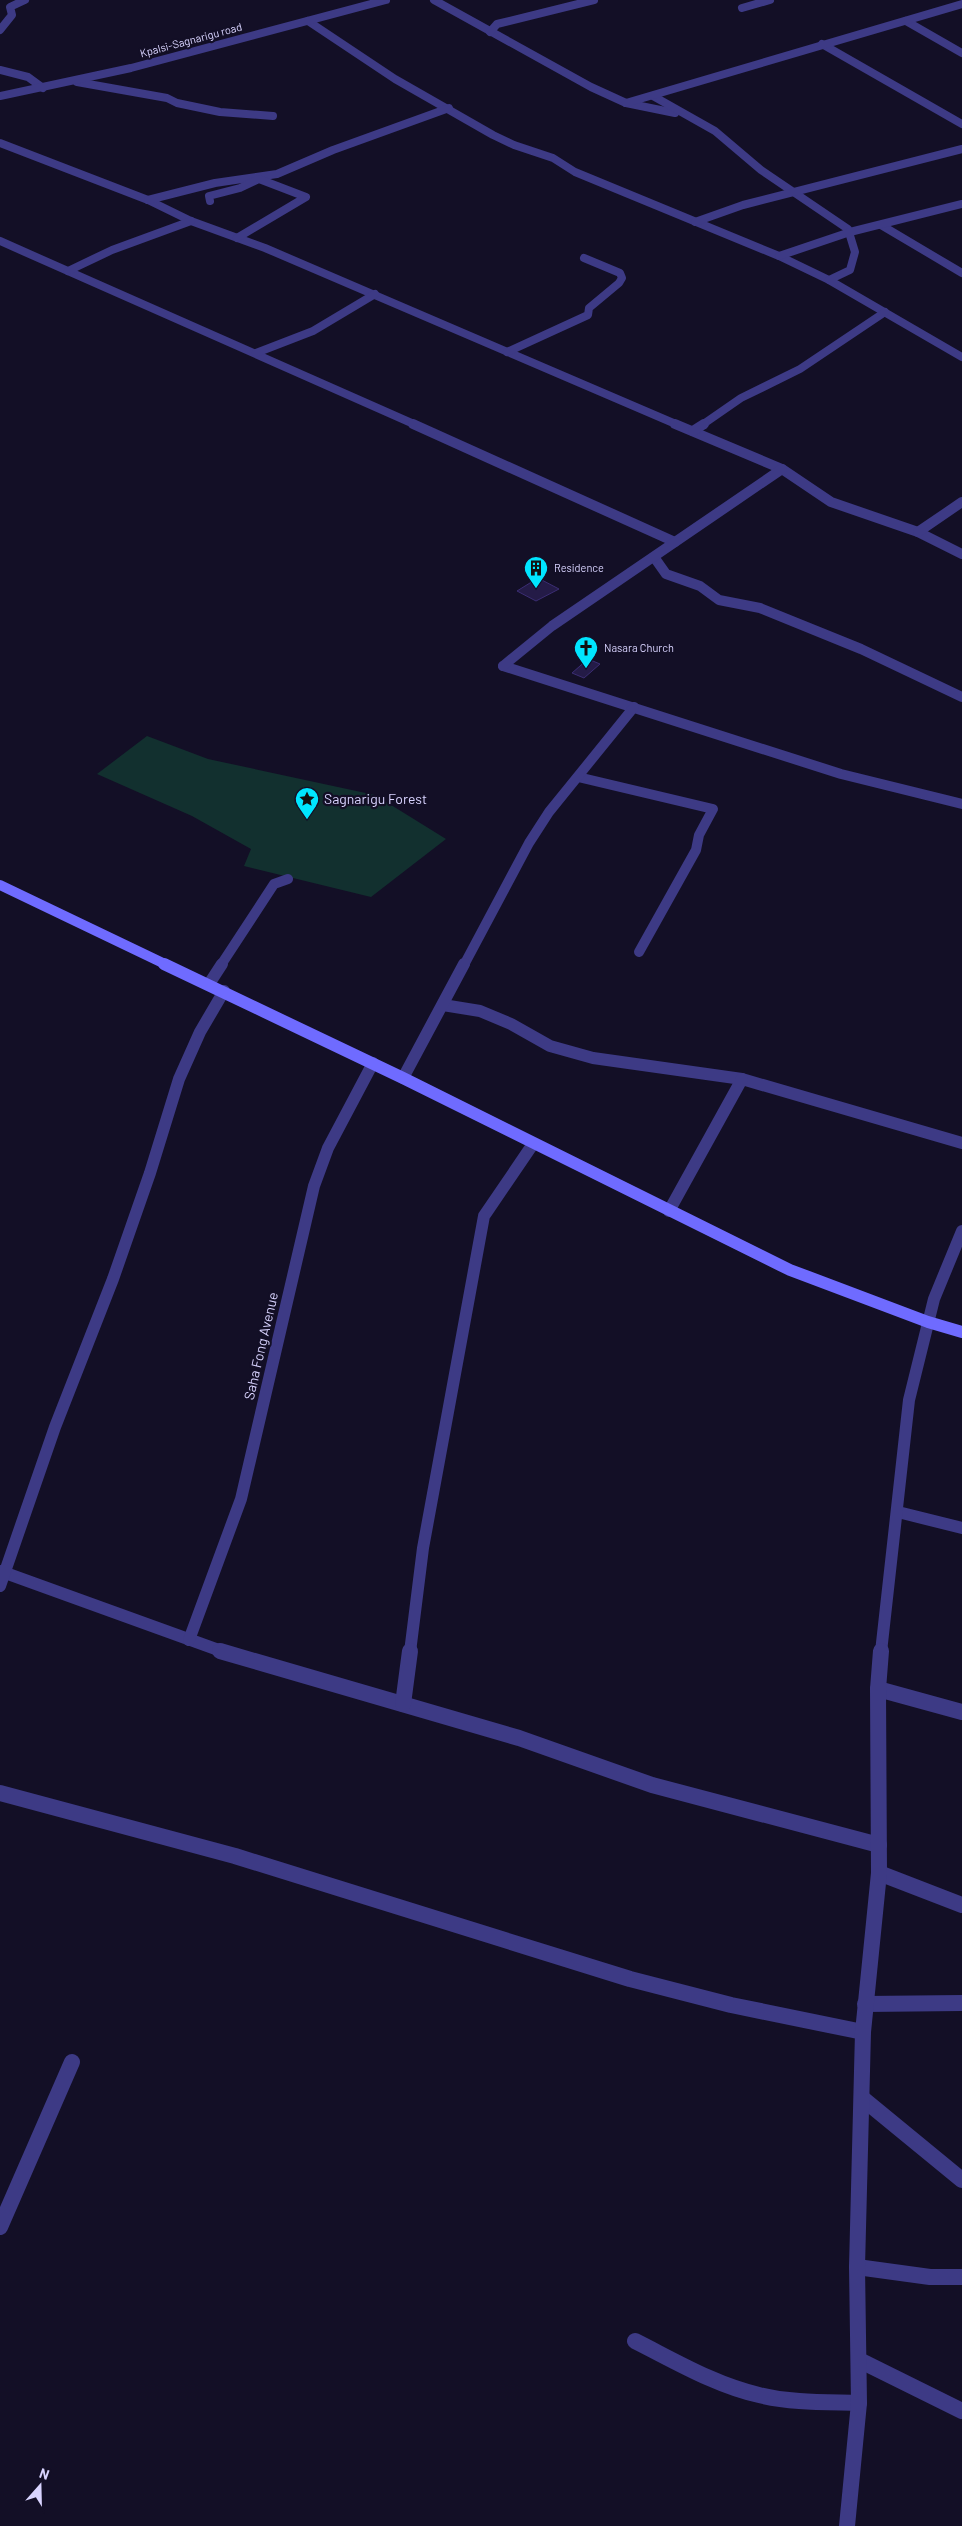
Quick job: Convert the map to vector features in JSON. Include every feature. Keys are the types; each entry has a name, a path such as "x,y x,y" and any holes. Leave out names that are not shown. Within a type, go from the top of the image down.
{"street":[{"path":"0,30 12,14 10,7 24,0"},
{"name":"Kpalsi-Sagnarigu road","path":"0,96 72,81 386,0"},
{"path":"434,0 575,79 626,103 685,115"},
{"path":"478,24 497,24 594,0"},
{"path":"742,8 770,0"},
{"path":"626,103 962,4"},
{"path":"308,21 395,79 449,108 493,135 514,145 553,158 576,172 779,256 829,280 962,357"},
{"path":"906,21 962,53"},
{"path":"490,32 497,24"},
{"path":"822,44 962,124"},
{"path":"0,70 28,76 43,88"},
{"path":"72,81 167,98 177,103 194,105 220,112 273,116"},
{"path":"653,96 715,131 755,165 844,225 850,232 850,244 855,252 850,270 829,280"},
{"path":"148,200 215,182 277,174 449,108"},
{"path":"0,144 148,200 191,221 238,238 375,294 782,469 831,502 918,532 962,554"},
{"path":"0,152 10,147"},
{"path":"694,222 721,211 962,149"},
{"path":"210,201 209,196 240,188 259,179 306,197 238,238"},
{"path":"779,256 850,232 962,204"},
{"path":"68,271 112,250 191,221"},
{"path":"881,225 962,273"},
{"path":"0,241 256,353 675,542"},
{"path":"0,254 11,246"},
{"path":"507,352 588,315 589,308 619,283 622,278 620,273 584,258"},
{"path":"256,353 313,331 375,294"},
{"path":"693,430 741,398 800,368 885,312"},
{"path":"782,469 552,626 502,666 841,774 962,804"},
{"path":"918,532 962,502"},
{"path":"654,557 666,574 700,586 719,600 760,608 861,649 962,697"},
{"path":"403,1078 529,843 549,812 634,707"},
{"path":"578,777 713,809 699,836 696,850 638,952"},
{"path":"209,984 274,884 280,880 288,879"},
{"path":"0,885 373,1063 790,1270 928,1322 962,1332"},
{"path":"224,991 200,1032 179,1078 150,1173 113,1279 55,1427 1,1576 189,1640 336,1687 404,1704 519,1738 652,1785 879,1844"},
{"path":"443,1005 480,1011 511,1024 550,1046 593,1058 742,1079 962,1143"},
{"name":"Saha Fong Avenue","path":"189,1640 241,1499 314,1186 328,1148 373,1063"},
{"path":"669,1211 742,1079"},
{"path":"404,1704 423,1548 484,1216 533,1144"},
{"path":"847,2526 859,2403 857,2267 863,2032 879,1873 878,1689 898,1512 905,1424 928,1322 962,1231"},
{"path":"898,1512 962,1528"},
{"path":"878,1689 962,1712"},
{"path":"0,1793 79,1812 220,1852 546,1954 677,1992 750,2010 863,2032"},
{"path":"879,1873 962,1905"},
{"path":"865,2004 962,2002"},
{"path":"0,2227 72,2062"},
{"path":"862,2098 962,2180"},
{"path":"857,2267 930,2277 962,2277"},
{"path":"635,2341 700,2374 755,2394 778,2399 859,2403"},
{"path":"859,2360 962,2411"}],"green space":[{"name":"Sagnarigu Forest","path":"147,736 208,759 375,795 446,839 371,897 244,866 251,849 192,816 97,774"}],"building":[{"name":"Residence","path":"538,578 559,589 536,601 517,591"},
{"name":"Nasara Church","path":"588,659 600,664 584,678 572,673"}],"place":[{"name":"Residence","path":"536,589"},
{"name":"Nasara Church","path":"586,669"},
{"name":"Sagnarigu Forest","path":"307,820"}]}
